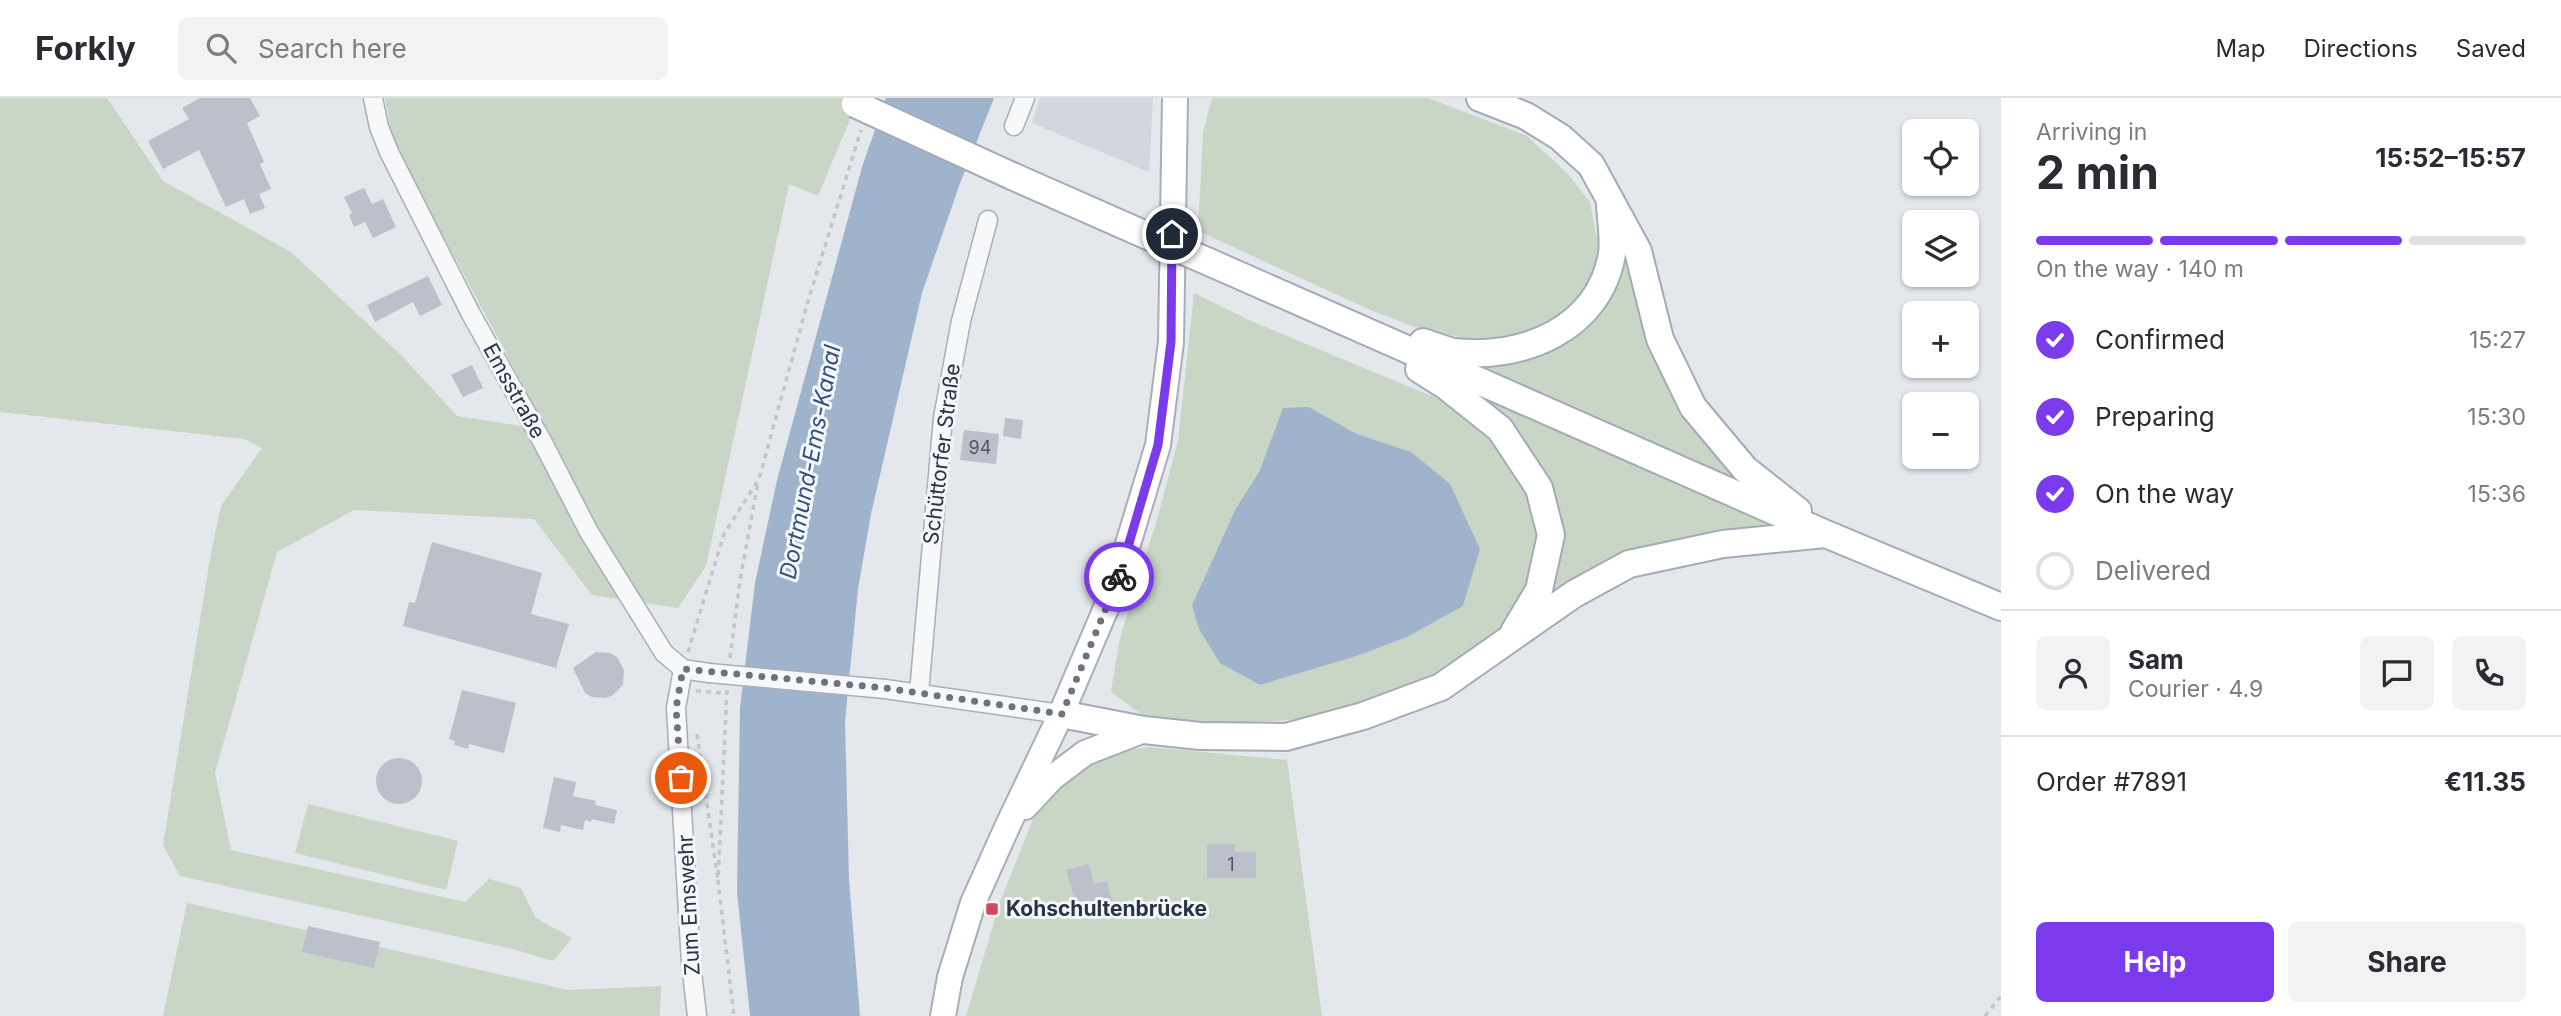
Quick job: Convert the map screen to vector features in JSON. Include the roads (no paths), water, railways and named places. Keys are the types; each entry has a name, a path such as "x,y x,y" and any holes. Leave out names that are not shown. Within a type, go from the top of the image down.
{"main road":[{"path":"943,1016 950,977 974,903 1008,825 1062,714 1115,587 1158,445 1171,342 1175,98"},
{"path":"1173,160 1187,98"},
{"path":"1480,98 1526,116 1560,137 1591,165 1638,251 1661,339 1693,407 1745,469 1826,534"},
{"path":"853,109 1209,262 1826,534 2001,607"},
{"path":"1327,314 1454,352 1511,351 1551,338 1580,316 1602,286 1612,253 1610,202"},
{"path":"1327,314 1446,386 1500,429 1539,488 1551,535 1539,590 1508,642"},
{"path":"1062,714 1144,730 1200,736 1286,737 1363,716 1441,687 1574,594 1629,564 1723,544 1826,534"},
{"path":"1008,825 1052,778 1073,762 1098,747 1144,730"}],"street":[{"name":"Emsstraße","path":"373,98 379,127 396,164 471,314 589,532 658,643 673,662 683,669"},
{"path":"1014,126 1025,98"},
{"name":"Schüttorfer Straße","path":"919,693 943,418 961,321 988,220"},
{"path":"683,669 885,688 1062,714"},
{"name":"Zum Emswehr","path":"683,669 676,708 691,963 697,1016"}],"water":[{"name":"Dortmund-Ems-Kanal","path":"886,98 994,98 959,186 922,293 871,514 858,589 845,721 849,879 860,1016 750,1016 737,892 740,708 755,583 777,480 862,167"},
{"path":"1309,407 1357,434 1411,452 1450,484 1480,549 1463,606 1407,637 1360,655 1260,685 1220,663 1199,629 1192,605 1236,508 1259,472 1283,408"}],"place":[{"name":"Kohschultenbrücke","path":"992,909"}]}
